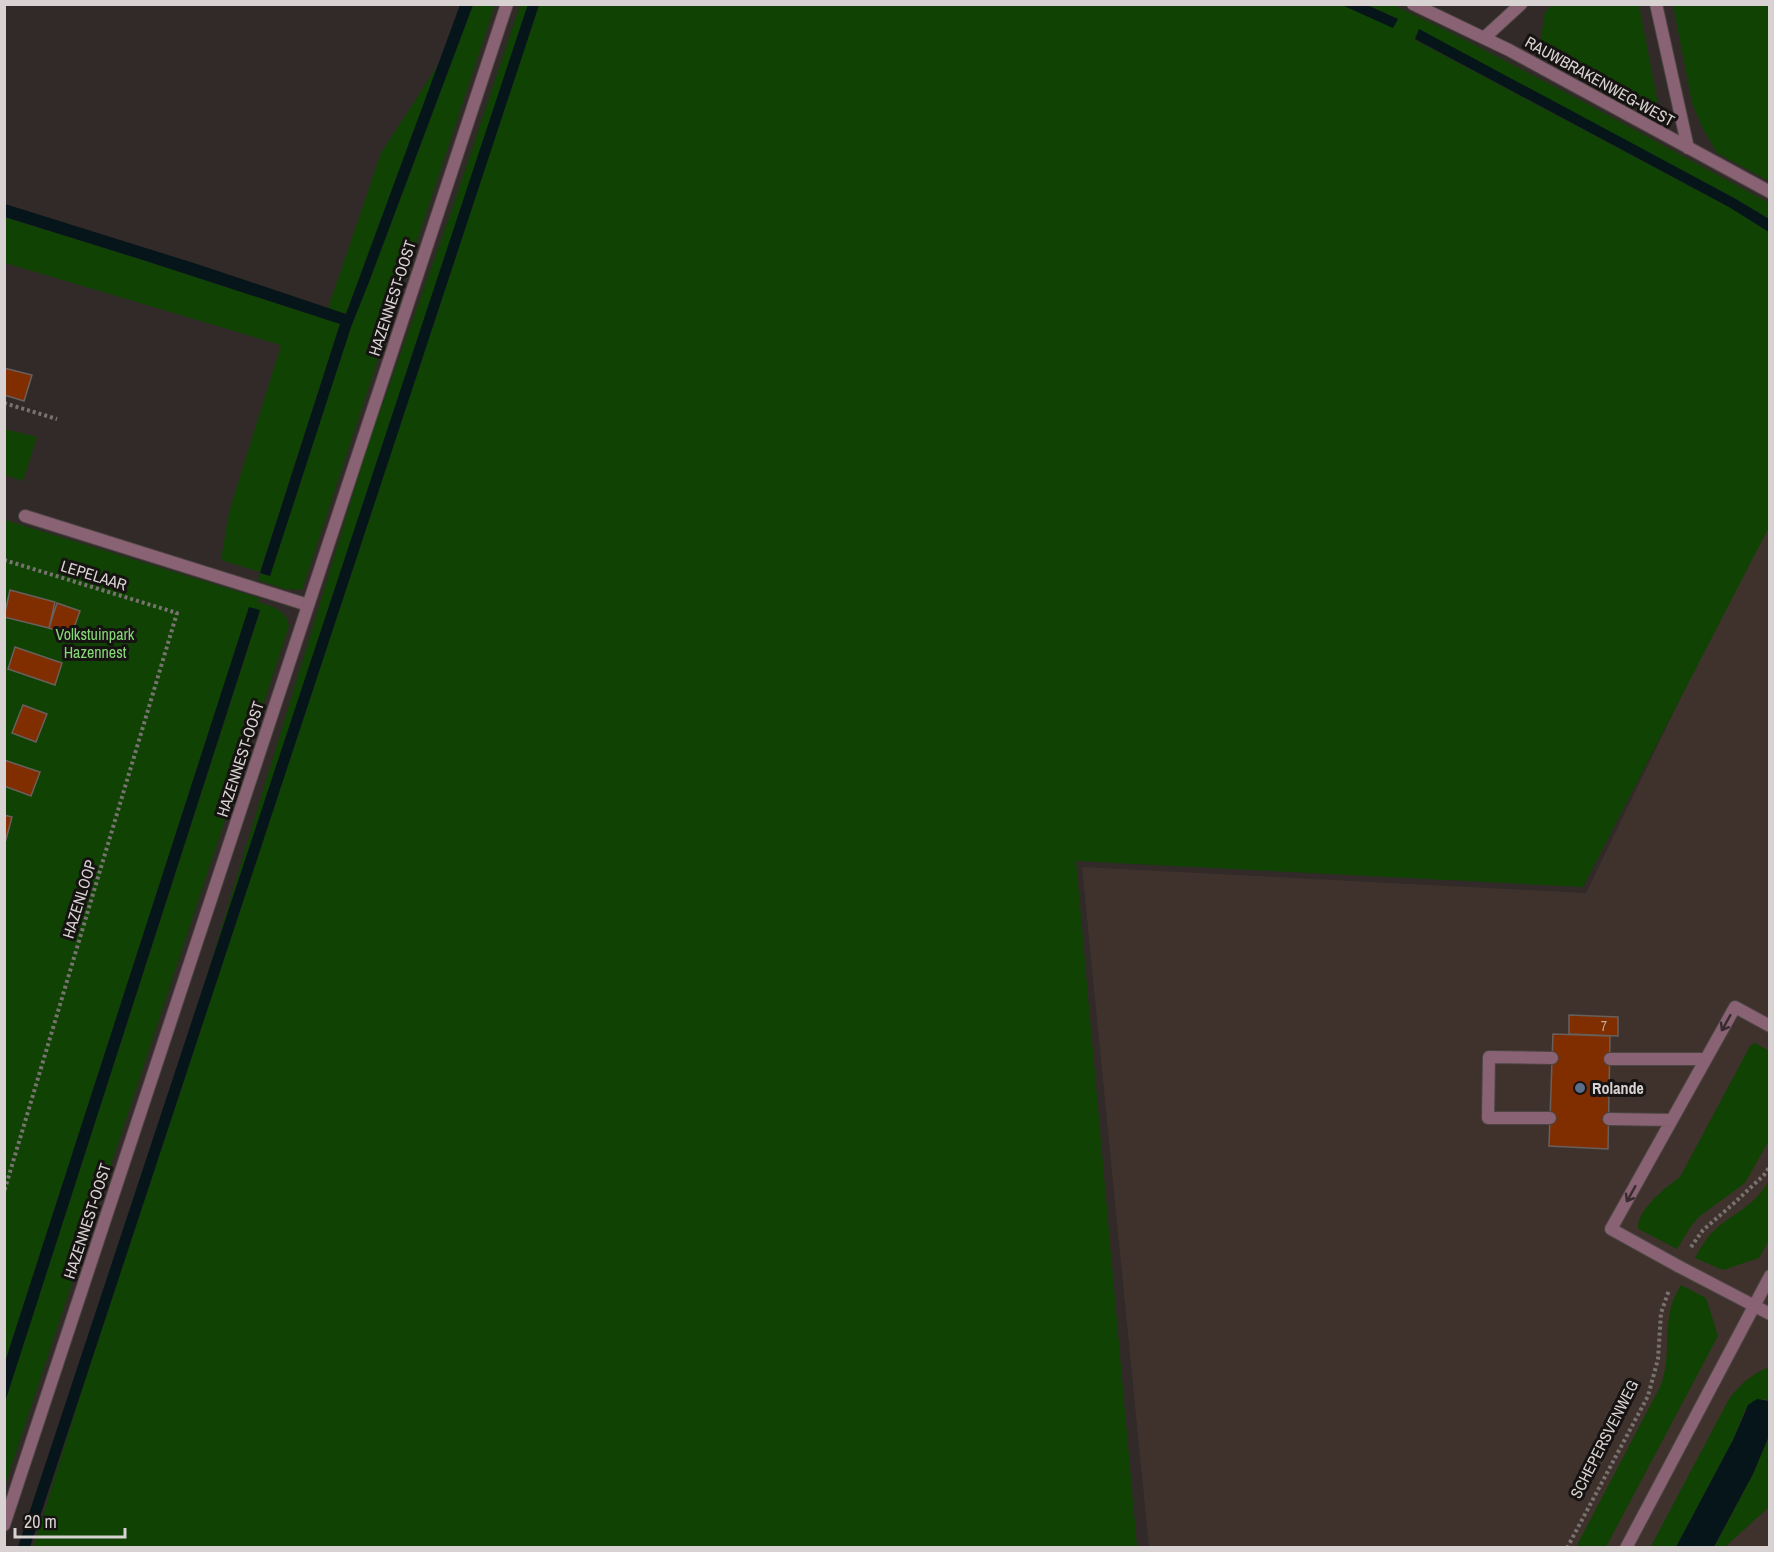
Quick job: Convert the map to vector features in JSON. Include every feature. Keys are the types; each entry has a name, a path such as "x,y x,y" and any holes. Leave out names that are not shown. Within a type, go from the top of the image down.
{"street":[{"name":"HAZENNEST-OOST","path":"4,1525 507,4"},
{"name":"RAUWBRAKENWEG-WEST","path":"1413,4 1509,50 1770,192"},
{"path":"1484,38 1521,4"},
{"path":"1656,4 1688,148"},
{"path":"25,516 308,605"},
{"path":"1770,1026 1735,1007 1611,1229 1770,1314"},
{"path":"1550,1118 1488,1118 1489,1058 1552,1058"},
{"path":"1610,1059 1706,1059"},
{"path":"1609,1119 1672,1119"},
{"path":"1626,1548 1770,1276"}],"path":[{"path":"4,403 57,418"},
{"name":"LEPELAAR","path":"4,560 177,613"},
{"name":"HAZENLOOP","path":"4,1192 177,613"},
{"name":"SCHEPERSVENWEG","path":"1567,1548 1648,1396 1658,1359 1661,1313 1678,1266 1703,1230 1764,1176 1770,1166"}],"shaded area":[{"path":"528,4 539,5 30,1547 18,1547"},
{"path":"460,5 473,5 351,327 270,576 260,573 340,324 5,217 5,204 200,265 346,314"},
{"path":"1342,5 1367,5 1398,19 1393,28"},
{"path":"1419,29 1734,198 1769,219 1769,232 1729,207 1415,39"},
{"path":"1769,516 1769,1547 1149,1547 1082,867 1586,893"},
{"path":"249,607 260,610 5,1402 5,1362"},
{"path":"1757,1399 1769,1401 1769,1436 1753,1474 1714,1547 1676,1547 1733,1440 1748,1405"}],"green space":[{"path":"1342,4 1393,28 1398,19 1367,5 1393,5 1580,100 1769,203 1769,219 1734,198 1418,30 1415,40 1729,207 1769,232 1769,527 1583,887 1076,861 1137,1547 33,1548 82,1390 539,5"},
{"path":"473,5 495,5 302,590 284,589 258,580 260,573 270,576 351,327"},
{"path":"520,5 528,5 207,975 368,445 451,212"},
{"path":"1553,5 1639,5 1659,109 1655,119 1538,55 1545,11"},
{"path":"1673,5 1769,5 1769,181 1717,153 1702,127 1692,103"},
{"path":"438,65 346,314 328,308 381,153"},
{"path":"4,217 340,324 260,572 221,560 229,512 281,345 5,263"},
{"path":"4,429 37,437 23,481 5,475"},
{"name":"Volkstuinpark Hazennest","path":"5,520 259,598 258,602 282,612 289,626 5,1486 5,1402 260,611 249,607 5,1362"},
{"path":"1755,1043 1769,1051 1769,1140 1745,1183 1700,1216 1677,1249 1640,1230 1639,1221 1653,1200 1680,1177 1750,1046"},
{"path":"1769,1180 1769,1240 1759,1258 1723,1270 1695,1258 1710,1235 1752,1202"},
{"path":"1681,1285 1706,1298 1718,1336 1606,1547 1576,1547 1660,1387 1665,1366 1671,1307"},
{"path":"1769,1367 1769,1401 1764,1399 1745,1410 1733,1440 1676,1547 1650,1548 1729,1399 1747,1380"},
{"path":"1769,1436 1769,1507 1725,1547 1714,1548 1753,1474"}],"building":[{"path":"4,368 32,375 24,401 4,395"},
{"path":"10,590 55,602 49,628 4,617"},
{"path":"57,603 80,611 71,636 49,628"},
{"path":"15,647 62,663 55,685 8,669"},
{"path":"23,705 47,714 36,742 12,733"},
{"path":"4,760 40,772 31,796 4,786"},
{"path":"4,815 12,817 5,843 4,843"},
{"path":"1569,1015 1618,1017 1618,1036 1569,1034"},
{"name":"Rolande","path":"1553,1034 1610,1036 1608,1149 1549,1146"}],"place":[{"name":"Rolande","path":"1580,1088"}]}
